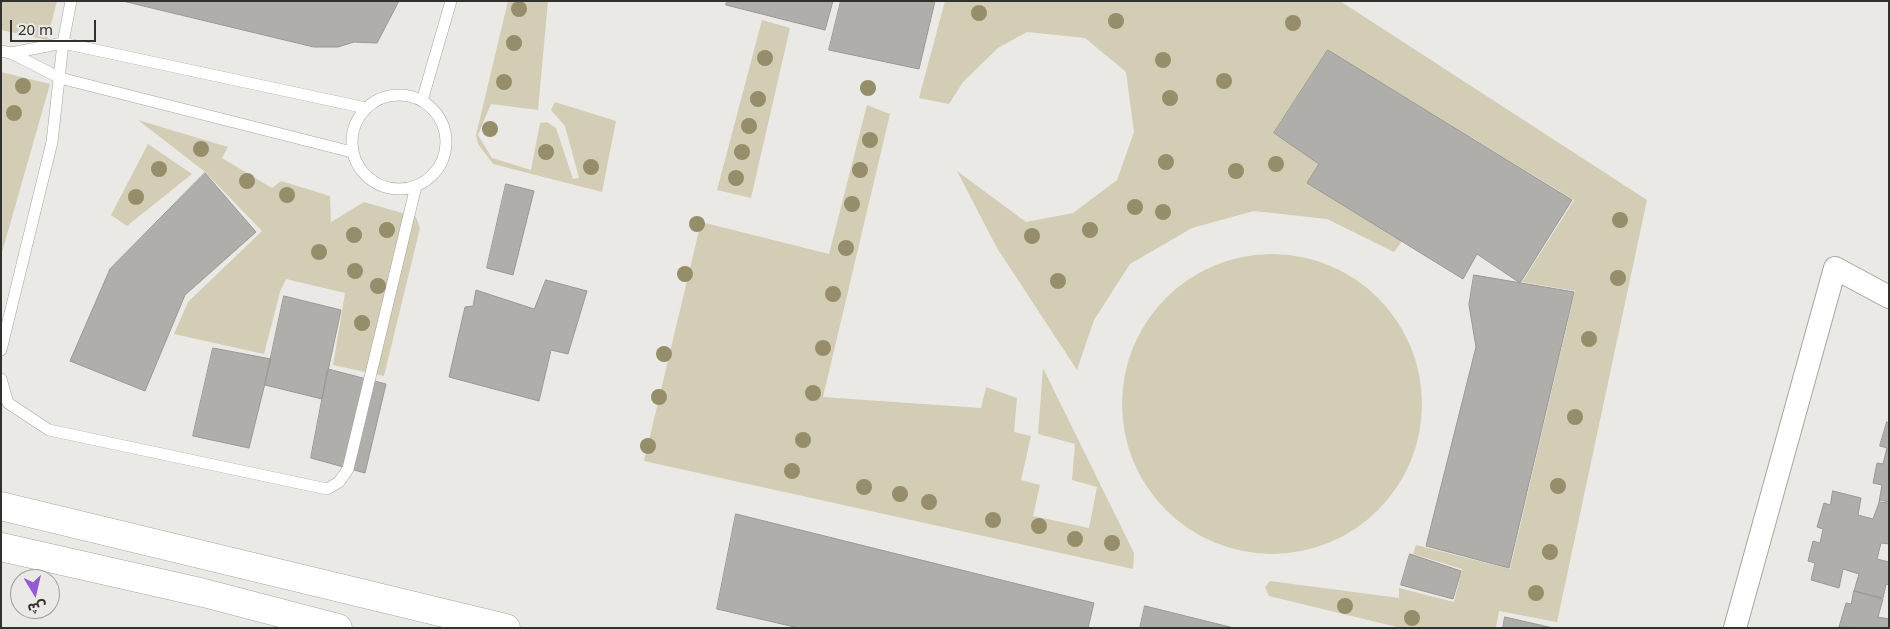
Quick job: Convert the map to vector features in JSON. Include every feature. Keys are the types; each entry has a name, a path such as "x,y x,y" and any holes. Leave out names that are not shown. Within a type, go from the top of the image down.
{"street":[{"path":"1735,628 1834,268 1889,297"},
{"path":"1,506 506,628"},
{"path":"1,547 204,594 338,628"}],"lane":[{"path":"1,350 52,142 63,43 71,1"},
{"path":"422,101 451,1"},
{"path":"6,52 63,43 366,108"},
{"path":"6,52 60,78 352,152"},
{"path":"395,95 409,96 422,101 433,109 441,121 445,133 446,146 443,159 427,180 416,186 399,190 383,187 369,179 358,167 352,152 351,136 356,120 366,108 379,99 395,95"},
{"path":"1,378 8,403 49,430 327,489 339,482 348,469 416,186"}],"shaded area":[{"path":"1,1 57,1 47,40 1,30"},
{"path":"508,1 548,1 538,110 491,104 478,135 492,158 531,170 540,123 547,122 556,128 573,179 579,178 565,126 551,110 555,102 616,121 602,192 493,164 478,144 476,135"},
{"path":"945,1 1340,1 1647,200 1557,622 1499,611 1496,628 1401,628 1269,596 1265,587 1270,581 1399,598 1399,588 1454,602 1462,569 1413,554 1416,545 1510,569 1575,291 1522,282 1574,200 1328,50 1274,133 1319,164 1307,183 1402,241 1394,252 1327,219 1254,211 1192,228 1130,264 1094,320 1077,370 997,248 957,171 1026,222 1073,213 1117,180 1134,132 1126,72 1085,38 1027,32 998,48 963,82 949,104 919,98"},
{"path":"762,20 790,28 751,198 717,190"},
{"path":"1,72 50,84 1,256"},
{"path":"867,105 890,114 823,397 981,408 986,387 1017,398 1014,432 1031,436 1021,480 1040,485 1033,516 1089,528 1097,487 1072,480 1075,444 1038,434 1043,368 1134,553 1133,569 644,461 701,222 829,254"},
{"path":"138,120 228,147 222,158 272,188 281,181 330,196 331,222 364,202 416,217 420,228 384,376 333,365 345,293 286,279 280,292 264,354 174,334 188,302 262,231 204,171"},
{"path":"148,144 192,174 127,226 111,215"},
{"path":"1257,254 1287,254 1316,260 1343,271 1367,288 1388,309 1397,320 1411,346 1422,389 1422,419 1416,448 1405,475 1388,499 1367,520 1343,537 1316,548 1287,554 1257,554 1228,548 1201,537 1177,520 1147,488 1139,475 1128,448 1122,419 1122,389 1128,360 1139,333 1156,309 1188,279 1201,271 1228,260"}],"building":[{"path":"123,1 399,1 377,43 354,42 338,47 314,47"},
{"path":"727,1 833,1 825,30 726,5"},
{"path":"841,1 935,1 919,69 829,50"},
{"path":"1328,50 1572,200 1520,283 1477,254 1463,279 1307,183 1319,164 1274,133"},
{"path":"205,173 256,232 185,295 145,391 70,361 110,269"},
{"path":"506,184 534,191 513,275 487,268"},
{"path":"1474,275 1574,292 1509,568 1426,546 1476,347 1469,305"},
{"path":"546,280 587,291 568,354 551,350 539,401 449,377 465,307 473,306 476,290 534,309"},
{"path":"284,296 341,310 322,399 265,385"},
{"path":"213,348 271,359 249,448 193,436"},
{"path":"328,369 386,384 365,473 311,458"},
{"path":"1887,422 1889,423 1889,503 1879,502 1882,485 1873,483 1877,463 1883,464 1887,448 1880,446"},
{"path":"1833,491 1861,498 1858,515 1873,519 1880,500 1889,502 1889,544 1881,543 1877,559 1889,562 1889,585 1886,584 1883,598 1854,591 1859,574 1843,569 1839,588 1811,580 1815,563 1808,561 1813,541 1820,543 1823,529 1817,527 1824,503 1830,505"},
{"path":"736,514 1094,603 1088,628 799,628 717,609"},
{"path":"1410,554 1461,571 1453,599 1401,585"},
{"path":"1854,591 1883,599 1878,617 1889,619 1889,628 1839,627 1846,603 1851,604"},
{"path":"1145,606 1234,628 1140,628"},
{"path":"1505,617 1553,628 1503,628"}]}
